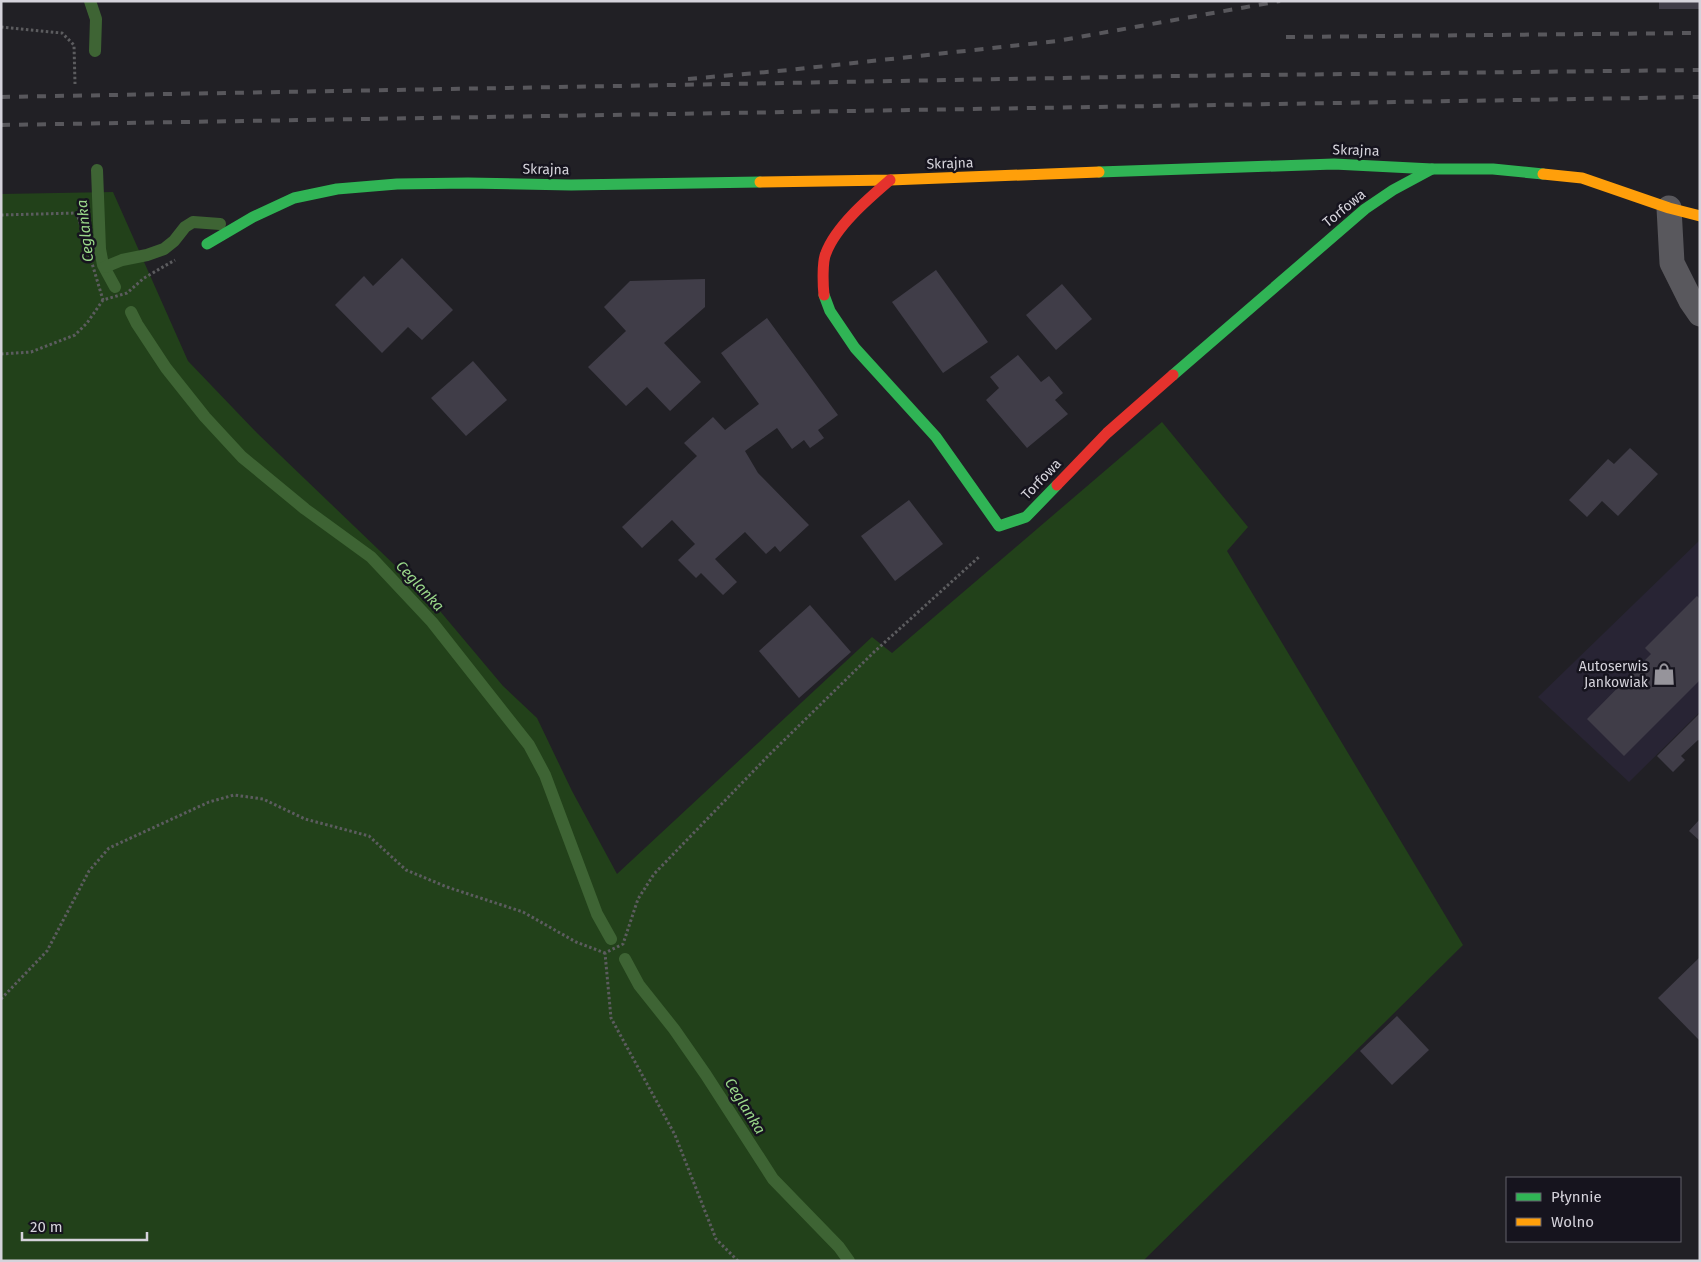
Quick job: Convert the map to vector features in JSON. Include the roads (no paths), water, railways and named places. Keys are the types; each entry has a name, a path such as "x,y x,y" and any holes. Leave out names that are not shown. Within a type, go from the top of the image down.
{"street":[{"name":"Skrajna","path":"207,244 252,217 294,198 337,189 424,184 571,185 890,180 1334,164 1432,169 1493,169 1582,178 1669,208 1700,216"},
{"name":"Torfowa","path":"890,180 862,204 833,239 825,254 824,294 830,311 855,348 936,437 999,526 1026,517 1107,433 1365,209 1393,190 1432,169"}],"lane":[{"path":"1669,208 1672,264 1691,301 1700,314"}],"waterway":[{"name":"Ceglanka","path":"90,1 96,19 95,51"},
{"name":"Ceglanka","path":"97,170 100,249 103,265 115,287"},
{"path":"105,267 122,260 164,249 174,241 185,227 193,222 220,224"},
{"name":"Ceglanka","path":"131,312 166,368 205,417 242,457 305,509 371,557 432,622 529,745 545,775 597,914 611,939"},
{"name":"Ceglanka","path":"625,959 639,985 674,1029 706,1075 773,1179 839,1247 849,1261"}],"railway":[{"path":"688,79 1057,41 1280,1"},
{"path":"1286,37 1694,33"},
{"path":"1,97 1174,76 1700,70"},
{"path":"1,125 1700,97"}],"place":[{"name":"Autoserwis Jankowiak","path":"1664,674"}]}
